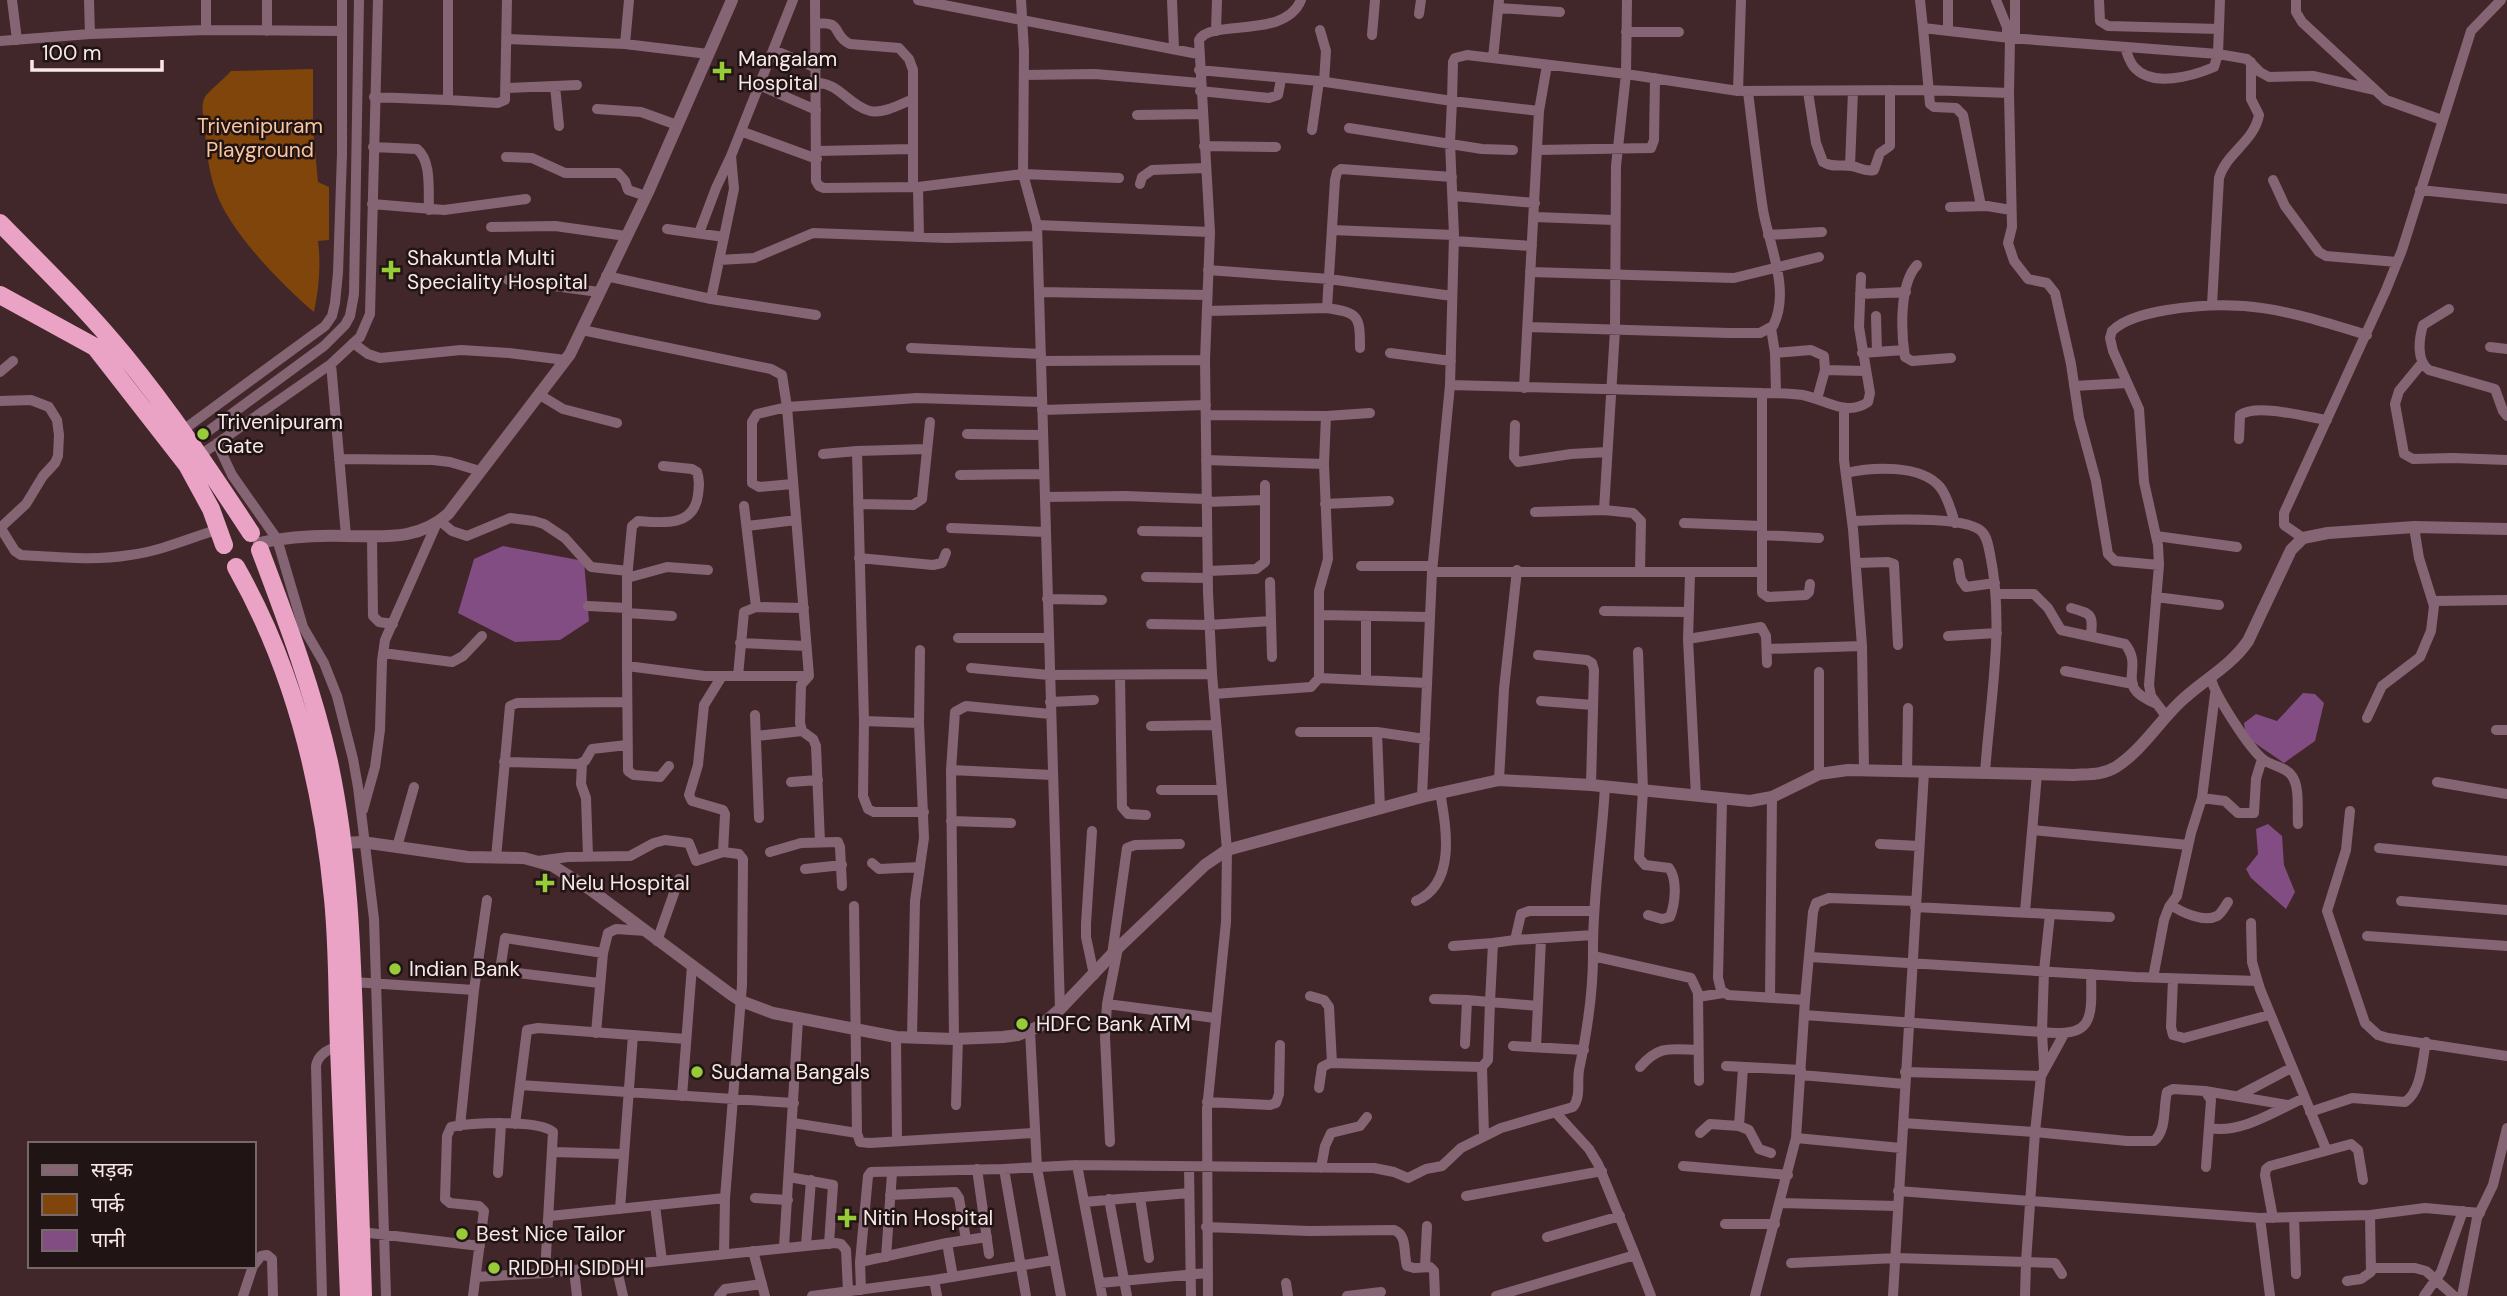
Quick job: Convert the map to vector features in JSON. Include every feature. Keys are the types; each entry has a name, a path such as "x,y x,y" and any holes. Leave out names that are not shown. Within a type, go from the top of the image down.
{"highway":[{"path":"0,223 97,323 125,356 184,448 221,537 226,558 236,567 258,605 299,714 318,794 334,902 330,1050 349,1296"},
{"path":"0,295 95,347 262,541 329,762 347,875 363,1296"},
{"path":"221,537 226,539 237,531 262,541"},
{"path":"236,567 243,568 255,562 262,541"}],"street":[{"path":"12,0 17,40"},
{"path":"89,0 90,34"},
{"path":"206,0 206,30"},
{"path":"267,0 267,31"},
{"path":"184,448 212,408 325,326 333,313 338,273 342,153 342,0"},
{"path":"184,448 324,346 349,319 354,293 359,0"},
{"path":"184,448 216,443 331,364 360,337 367,324 370,314 378,0"},
{"path":"448,100 449,0"},
{"path":"374,97 498,103 505,100 507,0"},
{"path":"625,44 628,0"},
{"path":"362,815 380,730 383,653 438,523 540,395 582,330 646,196 732,0"},
{"path":"699,233 716,188 743,132 793,0"},
{"path":"816,0 816,181 819,186 915,187 1023,174 1119,178"},
{"path":"918,0 1198,54"},
{"path":"1021,0 1024,75 1023,174 1037,230 1060,1009"},
{"path":"1171,0 1174,49"},
{"path":"1216,31 1217,0"},
{"path":"1208,1296 1207,1102 1226,922 1227,850 1209,625 1205,360 1210,232 1199,40 1202,34 1258,26 1280,19 1296,10 1301,0"},
{"path":"1372,35 1375,0"},
{"path":"1419,15 1421,0"},
{"path":"1604,509 1615,330 1614,220 1626,74 1627,0"},
{"path":"1741,0 1743,92 1780,295 1778,312 1771,328 1776,393"},
{"path":"1920,0 1927,90 1931,105 1956,108 1964,115 1981,206"},
{"path":"1948,0 1948,31"},
{"path":"1996,0 2011,38"},
{"path":"2015,0 2009,93 2012,228 2008,248 2028,279 2047,283 2054,293 2071,364 2079,418 2096,481 2108,554 2115,561 2159,565"},
{"path":"2099,0 2100,21 2108,26 2219,29"},
{"path":"2125,47 2129,61 2139,72 2149,77 2164,79 2209,69 2217,63 2220,0"},
{"path":"2296,0 2296,12 2302,22 2375,90 2390,102 2442,120"},
{"path":"2303,538 2287,528 2283,518 2367,335 2397,262 2471,31 2501,0"},
{"path":"1493,58 1499,4 1560,12"},
{"path":"815,24 830,22 844,41 850,44 884,45 904,51 913,69 913,149 919,237"},
{"path":"1923,28 2011,38 2218,54 2251,61 2260,72 2269,77 2313,76 2375,90"},
{"path":"0,41 90,34 206,30 342,31"},
{"path":"1312,130 1326,51 1320,30"},
{"path":"1626,32 1679,32"},
{"path":"507,39 625,44 708,54"},
{"path":"774,50 816,68"},
{"path":"1422,797 1432,569 1450,385 1454,196 1450,143 1455,58 1468,55 1626,74 1743,92 1927,90 2009,93"},
{"path":"2212,305 2219,178 2224,164 2254,130 2259,116 2251,99 2251,61"},
{"path":"1524,388 1539,111 1547,65"},
{"path":"1199,70 1322,82 1539,111"},
{"path":"1024,75 1095,74 1269,98 1278,95 1281,79"},
{"path":"1538,150 1648,150 1653,146 1655,78"},
{"path":"816,83 833,86 870,111 888,109 913,100"},
{"path":"506,88 577,85"},
{"path":"760,85 816,110"},
{"path":"555,86 559,126"},
{"path":"1808,92 1819,157 1828,166 1850,166 1872,172 1880,153 1890,146 1890,90"},
{"path":"1850,166 1853,91"},
{"path":"597,109 641,112 677,125"},
{"path":"1137,115 1202,114"},
{"path":"1349,128 1482,149 1513,150"},
{"path":"743,132 817,155 913,149"},
{"path":"1204,146 1276,148"},
{"path":"373,147 420,151 426,162 429,210"},
{"path":"711,299 734,189 731,156"},
{"path":"506,157 532,158 565,173 618,173 628,190 646,196"},
{"path":"1140,184 1142,177 1152,170 1205,168"},
{"path":"1327,308 1337,172 1341,169 1452,177"},
{"path":"2273,180 2285,206 2319,253 2326,256 2397,262"},
{"path":"2420,190 2507,199"},
{"path":"1454,196 1535,203"},
{"path":"372,204 429,210 465,208 526,198"},
{"path":"1950,207 1981,206 2011,210"},
{"path":"1535,217 1614,220"},
{"path":"491,227 555,226 626,236"},
{"path":"667,229 724,237"},
{"path":"719,260 754,258 813,233 919,237 1037,230 1210,232"},
{"path":"1332,230 1532,246"},
{"path":"1768,235 1822,232"},
{"path":"1530,272 1734,278 1819,257"},
{"path":"1917,265 1910,274 1902,319 1905,357 1912,361 1951,358"},
{"path":"1208,270 1329,279 1452,296"},
{"path":"606,276 711,299 816,316"},
{"path":"1450,385 1799,394 1854,409 1868,402 1870,393 1859,327 1861,277"},
{"path":"508,280 599,292"},
{"path":"1039,292 1207,295"},
{"path":"1860,294 1906,292"},
{"path":"2166,716 2151,696 2148,685 2159,565 2156,536 2144,482 2139,409 2113,351 2110,338 2112,331 2135,318 2156,312 2234,304 2278,309 2367,335"},
{"path":"1207,311 1327,308 1348,312 1358,319 1360,324 1360,348"},
{"path":"2449,309 2423,326 2420,350 2422,363 2429,370 2496,389 2502,411 2507,416"},
{"path":"333,313 367,324"},
{"path":"1876,316 1877,352"},
{"path":"1528,327 1729,334 1760,333 1771,328"},
{"path":"582,330 776,371 782,375 785,384 809,676"},
{"path":"353,343 368,354 380,358 461,350 565,360"},
{"path":"2490,347 2507,349"},
{"path":"911,348 1041,358 1205,360"},
{"path":"1775,353 1802,350 1824,356 1825,370 1817,399"},
{"path":"1862,353 1904,350"},
{"path":"1390,353 1451,361"},
{"path":"0,372 13,361"},
{"path":"2422,363 2399,391 2395,404 2404,454 2413,459 2507,460"},
{"path":"331,364 345,536"},
{"path":"1825,370 1865,371"},
{"path":"2074,386 2127,383"},
{"path":"1762,393 1762,593 1768,597 1806,595 1810,584"},
{"path":"540,395 563,409 617,423"},
{"path":"793,484 759,487 754,485 751,479 752,422 757,414 787,407 917,398 1042,406 1326,415 1370,413"},
{"path":"0,401 31,400 49,407 57,420 59,435 55,463 26,504 0,528 15,551 22,555 129,556 221,537"},
{"path":"212,408 230,433"},
{"path":"1844,408 1846,473 1862,646 1864,769"},
{"path":"2239,439 2240,415 2247,411 2327,420"},
{"path":"1214,694 1311,687 1319,678 1319,591 1328,559 1324,464 1326,415"},
{"path":"858,504 918,503 923,494 930,422"},
{"path":"1515,425 1514,457 1518,462 1607,452"},
{"path":"967,434 1043,435"},
{"path":"216,443 303,626 324,663 337,696 353,759 374,919 386,1296"},
{"path":"824,454 927,449"},
{"path":"857,451 864,721 863,796 869,809 874,812 924,812"},
{"path":"339,459 433,460 480,471"},
{"path":"1206,460 1324,464"},
{"path":"663,466 697,472 697,503 691,514 676,520 633,523 627,610 627,768 631,774 660,777 668,766"},
{"path":"1846,473 1878,467 1930,479 1944,493 1955,523"},
{"path":"960,475 1044,474"},
{"path":"1146,577 1208,575 1256,569 1265,562 1265,485"},
{"path":"1045,497 1265,500"},
{"path":"1325,504 1389,501"},
{"path":"744,506 756,607"},
{"path":"1535,512 1604,509 1637,515 1641,521 1640,570"},
{"path":"438,523 467,536 510,518 534,521 544,524 565,538 591,567 628,575 667,567 708,570"},
{"path":"747,526 796,520"},
{"path":"1852,521 1968,524 1985,535 1996,589 1997,633 1985,773"},
{"path":"262,541 345,536 372,538 421,531 438,523"},
{"path":"1684,523 1819,538"},
{"path":"2367,718 2382,686 2414,663 2425,648 2434,617 2433,601 2418,558 2414,527"},
{"path":"342,843 365,842 444,855 524,858 538,861 565,872 741,1001 773,1013 797,1020 895,1037 1003,1037 1030,1031 1060,1009 1115,951 1205,865 1227,850 1440,792 1499,780 1605,786 1749,801 1772,797 1819,774 1864,769 1907,772 2103,773 2115,768 2190,693 2211,679 2240,653 2291,550 2303,538 2328,533 2414,527 2507,529"},
{"path":"951,528 1045,532"},
{"path":"1142,531 1207,531"},
{"path":"2156,536 2237,547"},
{"path":"372,538 373,616 379,622 393,624"},
{"path":"859,558 933,565 942,563 946,553"},
{"path":"1856,563 1894,564 1898,645"},
{"path":"1958,563 1961,580 1966,587 2038,595 2061,630 2125,644 2131,654 2134,690 2141,697 2157,704"},
{"path":"1360,566 1640,570 1690,574 1762,572"},
{"path":"1499,780 1504,689 1517,570"},
{"path":"1690,574 1688,639 1696,796"},
{"path":"1270,582 1272,657"},
{"path":"2157,597 2219,604"},
{"path":"1047,599 1102,600"},
{"path":"2433,601 2507,600"},
{"path":"588,606 672,616"},
{"path":"738,676 742,615 747,609 804,608"},
{"path":"2071,608 2089,613 2091,636"},
{"path":"1604,611 1688,612"},
{"path":"1319,615 1430,617"},
{"path":"1366,616 1366,680"},
{"path":"1151,624 1209,625 1271,621"},
{"path":"1688,639 1761,627 1766,636 1768,663"},
{"path":"1948,636 1997,633"},
{"path":"383,653 452,662 463,656 482,636"},
{"path":"958,638 1048,638"},
{"path":"740,643 806,646"},
{"path":"1767,649 1862,646"},
{"path":"912,1037 915,901 924,838 919,723 920,650"},
{"path":"1638,652 1643,790 1639,858 1645,865 1669,868 1674,879 1670,917 1662,919 1648,915"},
{"path":"1538,655 1587,660 1592,663 1591,785"},
{"path":"627,666 685,674 809,676"},
{"path":"971,668 1049,675 1212,674"},
{"path":"2065,671 2133,684"},
{"path":"1819,672 1819,774"},
{"path":"1120,675 1122,807 1128,814 1146,815"},
{"path":"722,676 704,705 698,765 690,795 692,801 723,810 723,852"},
{"path":"809,676 802,683 800,723 802,731 815,741 820,842"},
{"path":"1319,678 1427,683"},
{"path":"2211,679 2216,694 2243,736 2262,759 2291,775 2295,783 2298,824"},
{"path":"2153,978 2164,920 2177,896 2202,798 2216,694"},
{"path":"956,1105 951,821 955,712 966,706 1050,708 1094,700"},
{"path":"1541,701 1593,705"},
{"path":"495,858 508,709 513,704 626,702"},
{"path":"1907,772 1908,708"},
{"path":"755,715 759,818"},
{"path":"864,721 919,723"},
{"path":"1150,726 1216,725"},
{"path":"756,736 802,731"},
{"path":"1300,732 1377,732 1425,739"},
{"path":"1377,732 1380,809"},
{"path":"588,856 586,798 581,784 582,764 592,749 627,745"},
{"path":"2202,798 2225,801 2238,813 2254,813 2256,779 2262,759"},
{"path":"504,762 582,764"},
{"path":"951,770 1052,775"},
{"path":"1893,1296 1924,772"},
{"path":"2025,912 2037,774"},
{"path":"791,782 818,780"},
{"path":"2437,782 2507,794"},
{"path":"397,847 414,786"},
{"path":"860,1290 868,1176 875,1172 1037,1168 1077,1164 1206,1168 1374,1168 1408,1178 1426,1169 1442,1166 1461,1148 1484,1135 1515,1123 1557,1114 1576,1104 1593,991 1594,911 1603,834 1605,786"},
{"path":"1161,790 1222,790"},
{"path":"1416,901 1431,892 1442,873 1446,839 1440,792"},
{"path":"1770,998 1772,797"},
{"path":"1722,800 1718,978 1723,993"},
{"path":"2350,811 2346,850 2327,911 2361,1016 2371,1030 2388,1038 2507,1056"},
{"path":"951,821 1011,823"},
{"path":"2032,830 2188,845"},
{"path":"1092,831 1086,937 1094,975"},
{"path":"538,861 588,856 631,856 665,840 689,843 696,861 723,852 741,855 744,862 741,1001 725,1198 724,1254"},
{"path":"770,852 789,845 838,842 842,886"},
{"path":"1110,1142 1105,1054 1107,1004 1127,848 1135,845 1180,844"},
{"path":"1880,844 1919,846"},
{"path":"2379,848 2507,861"},
{"path":"872,863 878,869 920,867"},
{"path":"805,869 842,865"},
{"path":"657,941 679,879"},
{"path":"1755,1296 1796,1138 1805,1000 1816,904 1829,898 2110,916"},
{"path":"460,1126 474,990 487,900"},
{"path":"2171,905 2185,913 2211,918 2221,913 2228,901"},
{"path":"2401,901 2507,910"},
{"path":"855,906 859,1139 864,1144 1034,1133"},
{"path":"1515,940 1518,917 1524,912 1594,911"},
{"path":"2025,1296 2035,1132 2042,1073 2044,971 2050,914"},
{"path":"2251,923 2251,949 2257,981 2326,1149"},
{"path":"596,1033 599,984 608,933 611,930 646,932"},
{"path":"482,933 603,953"},
{"path":"1453,946 1593,935"},
{"path":"2367,936 2507,946"},
{"path":"500,970 505,938"},
{"path":"1536,1046 1541,939"},
{"path":"1484,1135 1482,1067 1488,1060 1493,943"},
{"path":"1593,956 1691,978 1697,988 1698,997 1699,1081"},
{"path":"1810,957 2153,978 2257,981"},
{"path":"682,1096 692,966"},
{"path":"477,968 599,984"},
{"path":"1804,1015 2064,1034 2079,1029 2089,1019 2091,974"},
{"path":"2173,979 2171,1032 2177,1037 2184,1038 2269,1015"},
{"path":"353,982 474,990"},
{"path":"1698,997 1723,993 1805,1000"},
{"path":"1310,996 1324,1000 1329,1007 1332,1063"},
{"path":"1434,999 1538,1006"},
{"path":"1465,1044 1466,1000"},
{"path":"1107,1004 1215,1018"},
{"path":"784,1247 797,1020"},
{"path":"515,1124 527,1030 538,1028 686,1039"},
{"path":"1030,1031 1037,1168 1061,1296"},
{"path":"2042,1073 2064,1034"},
{"path":"620,1209 633,1035"},
{"path":"895,1037 897,1140"},
{"path":"2310,1112 2352,1098 2405,1102 2416,1088 2426,1042"},
{"path":"1207,1102 1276,1103 1279,1094 1280,1045"},
{"path":"1513,1046 1584,1050"},
{"path":"1640,1067 1650,1055 1659,1050 1697,1049"},
{"path":"322,1296 316,1066 330,1050"},
{"path":"1319,1088 1322,1067 1332,1063 1482,1067"},
{"path":"1726,1066 1905,1078 2042,1073"},
{"path":"1739,1126 1743,1068"},
{"path":"2238,1096 2291,1068"},
{"path":"520,1085 794,1103"},
{"path":"1903,1123 2154,1141 2162,1128 2167,1092 2173,1089 2206,1091 2288,1105"},
{"path":"2206,1091 2211,1100 2206,1167"},
{"path":"2210,1128 2230,1130 2304,1098"},
{"path":"1557,1114 1589,1149 1602,1171 1651,1296"},
{"path":"1321,1168 1325,1146 1331,1133 1360,1126 1367,1117"},
{"path":"793,1123 857,1133"},
{"path":"498,1173 501,1124"},
{"path":"473,1296 484,1211 476,1205 450,1203 445,1199 447,1136 451,1127 515,1124 548,1128 554,1136 545,1273"},
{"path":"1700,1133 1710,1124 1739,1126 1749,1130 1759,1149 1771,1153"},
{"path":"2462,1296 2474,1231 2493,1185 2507,1128"},
{"path":"1796,1138 1901,1148"},
{"path":"2273,1218 2266,1169 2347,1144 2358,1150 2363,1180"},
{"path":"553,1152 624,1154"},
{"path":"1077,1164 1102,1296"},
{"path":"1683,1166 1788,1175"},
{"path":"1189,1167 1191,1296"},
{"path":"1004,1169 1025,1296"},
{"path":"977,1170 989,1254"},
{"path":"1466,1196 1602,1171"},
{"path":"886,1256 892,1173"},
{"path":"789,1177 830,1183 834,1189 828,1244"},
{"path":"806,1245 811,1180"},
{"path":"1898,1191 2260,1218 2370,1215 2425,1208 2480,1213"},
{"path":"890,1195 955,1192 959,1198 966,1240"},
{"path":"1084,1202 1189,1193"},
{"path":"1140,1197 1149,1258"},
{"path":"550,1216 725,1198"},
{"path":"755,1198 788,1200"},
{"path":"1109,1199 1127,1296"},
{"path":"1780,1203 1897,1206"},
{"path":"655,1205 663,1261"},
{"path":"2424,1296 2437,1279 2463,1210"},
{"path":"2347,1281 2368,1276 2372,1268 2370,1215"},
{"path":"1547,1237 1620,1216"},
{"path":"2294,1217 2296,1274"},
{"path":"2260,1218 2270,1296"},
{"path":"1725,1224 1775,1224"},
{"path":"1425,1267 1427,1226"},
{"path":"1206,1227 1399,1231 1403,1236 1407,1266 1425,1267 1432,1269 1435,1274 1435,1296"},
{"path":"361,1232 480,1245"},
{"path":"860,1262 987,1237"},
{"path":"947,1243 953,1278"},
{"path":"476,1277 545,1273 784,1247 841,1244 846,1250 848,1291"},
{"path":"753,1251 765,1296"},
{"path":"256,1263 261,1255 272,1259 273,1296"},
{"path":"1503,1295 1635,1255"},
{"path":"1791,1263 1896,1258 2055,1263 2062,1274"},
{"path":"812,1296 860,1290 897,1291 934,1280 1054,1260"},
{"path":"616,1266 623,1296"},
{"path":"243,1296 253,1268"},
{"path":"2372,1268 2415,1268 2426,1271 2454,1296"},
{"path":"574,1270 577,1296"},
{"path":"1100,1283 1207,1273"},
{"path":"934,1280 937,1296"},
{"path":"1286,1283 1287,1296"},
{"path":"719,1296 725,1289 762,1284"},
{"path":"1347,1296 1381,1292"}],"green space":[{"name":"Trivenipuram Playground","path":"313,69 313,129 318,182 329,187 329,240 318,241 319,276 314,312 258,257 223,208 210,169 203,109 206,95 231,71"}],"water":[{"path":"503,546 584,561 589,621 560,640 515,642 458,613 474,559"},
{"path":"2303,693 2315,694 2324,703 2315,741 2284,763 2246,737 2244,723 2256,714 2277,721"},
{"path":"2268,824 2282,836 2284,865 2295,892 2286,909 2251,878 2246,869 2258,854 2256,829"}],"place":[{"name":"Mangalam Hospital","path":"722,71"},
{"name":"Shakuntla Multi Speciality Hospital","path":"391,270"},
{"name":"Trivenipuram Gate","path":"203,434"},
{"name":"Nelu Hospital","path":"545,883"},
{"name":"Indian Bank","path":"395,969"},
{"name":"HDFC Bank ATM","path":"1022,1024"},
{"name":"Sudama Bangals","path":"697,1072"},
{"name":"Nitin Hospital","path":"847,1218"},
{"name":"Best Nice Tailor","path":"462,1234"},
{"name":"RIDDHI SIDDHI","path":"494,1268"}]}
